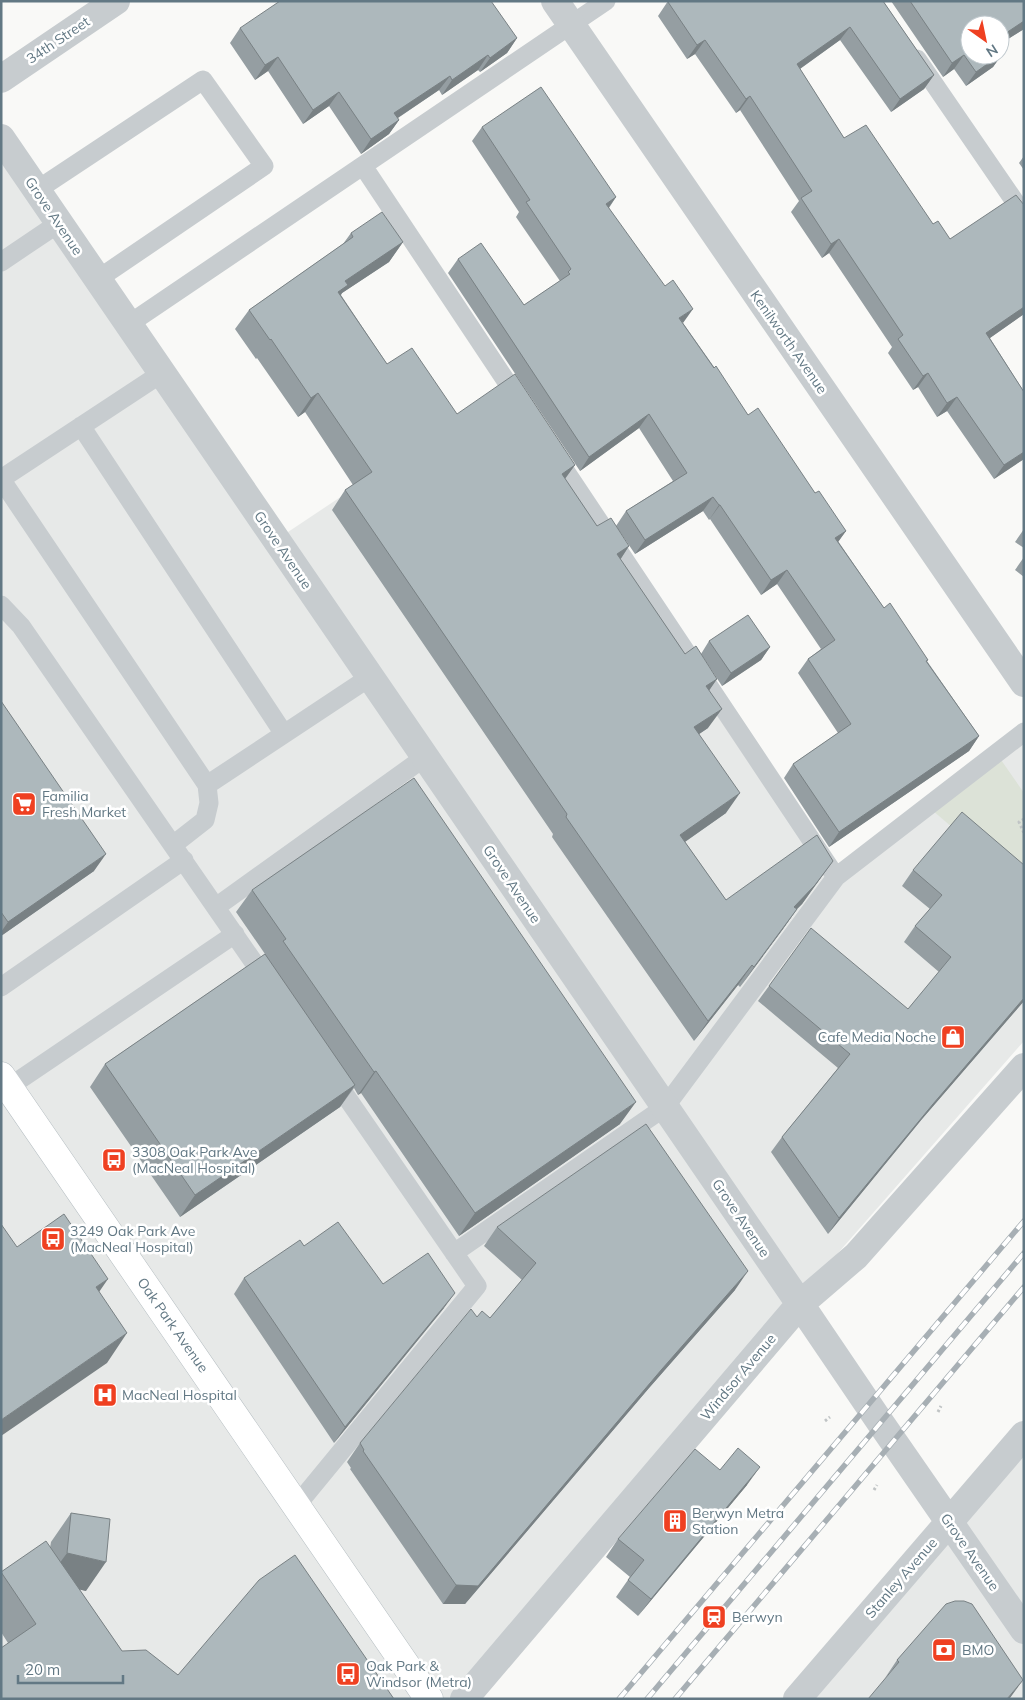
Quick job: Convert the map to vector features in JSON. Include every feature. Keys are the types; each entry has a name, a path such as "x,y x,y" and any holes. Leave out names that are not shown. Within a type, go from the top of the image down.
{"street":[{"name":"34th Street","path":"1,79 116,1"},
{"name":"Kenilworth Avenue","path":"555,1 1021,673"},
{"name":"Grove Avenue","path":"1,138 1024,1630"},
{"name":"Windsor Avenue","path":"464,1699 800,1304 856,1256 1024,1067"},
{"name":"Oak Park Avenue","path":"5,1082 429,1699"},
{"name":"Stanley Avenue","path":"797,1699 1024,1435"}],"lane":[{"path":"129,324 606,1"},
{"path":"905,42 1024,215"},
{"path":"37,190 203,80 264,166 98,279"},
{"path":"363,166 528,414"},
{"path":"1,262 59,223"},
{"path":"1,987 179,853 205,820 209,803 208,784 1,479 162,373"},
{"path":"81,426 284,734"},
{"path":"544,439 836,877"},
{"path":"1,605 21,626 280,999"},
{"path":"208,784 370,677"},
{"path":"454,1253 665,1107 836,877 1024,732"},
{"path":"216,907 425,757"},
{"path":"5,1082 234,934"},
{"path":"296,1505 477,1286 324,1065"}],"path":[{"path":"1024,819 1019,822 1024,833"},
{"path":"938,1412 941,1406"},
{"path":"825,1421 830,1417"},
{"path":"874,1490 877,1485"}],"shaded area":[{"path":"1,152 791,1303 454,1699 439,1699 1,1062"},
{"path":"501,390 828,875 1024,723 1024,1041 802,1294 282,536"},
{"path":"999,757 1024,793 1024,889 932,810"},
{"name":"MacNeal Hospital","path":"1,1092 417,1699 1,1699"},
{"path":"1024,1445 1024,1622 956,1523"},
{"path":"949,1533 1024,1641 1024,1699 807,1699"}],"building":[{"path":"280,1 491,1 517,38 490,58 488,55 452,80 450,76 394,113 399,120 371,139 339,92 313,110 278,57 265,65 240,28"},
{"path":"668,1 883,1 934,75 900,99 850,27 797,64 844,138 866,125 933,224 938,221 950,239 1016,195 1024,205 1024,307 986,333 1024,392 1024,452 1004,465 957,397 947,403 928,373 923,376 898,339 903,335 839,239 831,244 801,198 812,191 750,96 746,99 705,40 697,45"},
{"path":"910,1 1024,1 1024,21 1010,30 1010,15 960,15 960,58 952,63"},
{"path":"971,65 986,65 976,72"},
{"path":"541,87 616,197 606,204 665,286 673,280 693,309 679,318 714,368 716,366 748,415 758,408 815,493 819,491 846,531 835,538 884,608 890,603 928,660 926,661 979,736 839,832 793,764 851,724 808,659 835,640 787,570 771,580 713,497 645,540 626,511 687,473 649,414 589,457 458,259 481,243 524,305 570,274 568,272 571,269 526,202 530,200 482,127"},
{"path":"382,212 403,242 345,281 348,285 338,292 387,364 412,348 457,414 515,374 575,465 562,474 597,526 611,518 629,546 617,554 685,654 696,646 717,679 706,686 722,709 694,727 740,793 680,835 726,900 817,835 833,861 815,885 794,907 797,909 754,967 752,965 708,1021 566,817 567,814 345,490 372,472 318,393 311,398 249,310 353,237 351,233"},
{"path":"748,615 770,647 731,673 709,641"},
{"name":"Familia Fresh Market","path":"1,701 106,854 8,922 1,912"},
{"path":"414,778 636,1102 475,1213 283,941 286,939 252,890"},
{"path":"962,812 1024,865 1024,998 839,1218 782,1137 850,1054 769,986 811,928 908,1009 951,957 915,926 942,895 913,870"},
{"path":"265,954 355,1085 195,1195 105,1064"},
{"path":"646,1124 748,1271 662,1369 478,1586 456,1585 363,1451 360,1443 471,1309 477,1317 482,1311 490,1318 536,1263 497,1227"},
{"path":"64,1214 108,1279 96,1287 127,1333 1,1420 1,1224 17,1247"},
{"path":"338,1222 383,1284 428,1253 455,1293 345,1427 244,1278 300,1240 304,1246"},
{"name":"Berwyn Metra Station","path":"738,1448 760,1467 651,1599 628,1580 644,1560 618,1539 695,1449 720,1470"},
{"path":"71,1513 110,1519 106,1562 67,1553"},
{"path":"46,1541 122,1651 146,1650 178,1675 259,1580 295,1555 394,1699 1,1699 1,1648 36,1624 1,1572"},
{"name":"BMO","path":"964,1601 972,1604 1023,1680 1007,1699 868,1699 899,1662 897,1660 946,1604"}],"railway":[{"path":"619,1699 1024,1221"},
{"path":"647,1699 1024,1253"},
{"path":"675,1699 1024,1287"}],"place":[{"name":"Familia Fresh Market","path":"24,804"},
{"name":"Cafe Media Noche","path":"953,1037"},
{"name":"3308 Oak Park Ave (MacNeal Hospital)","path":"114,1160"},
{"name":"3249 Oak Park Ave (MacNeal Hospital)","path":"53,1239"},
{"name":"MacNeal Hospital","path":"105,1395"},
{"name":"Berwyn Metra Station","path":"675,1521"},
{"name":"Berwyn","path":"714,1617"},
{"name":"BMO","path":"944,1650"},
{"name":"Oak Park & Windsor (Metra)","path":"348,1674"}]}
